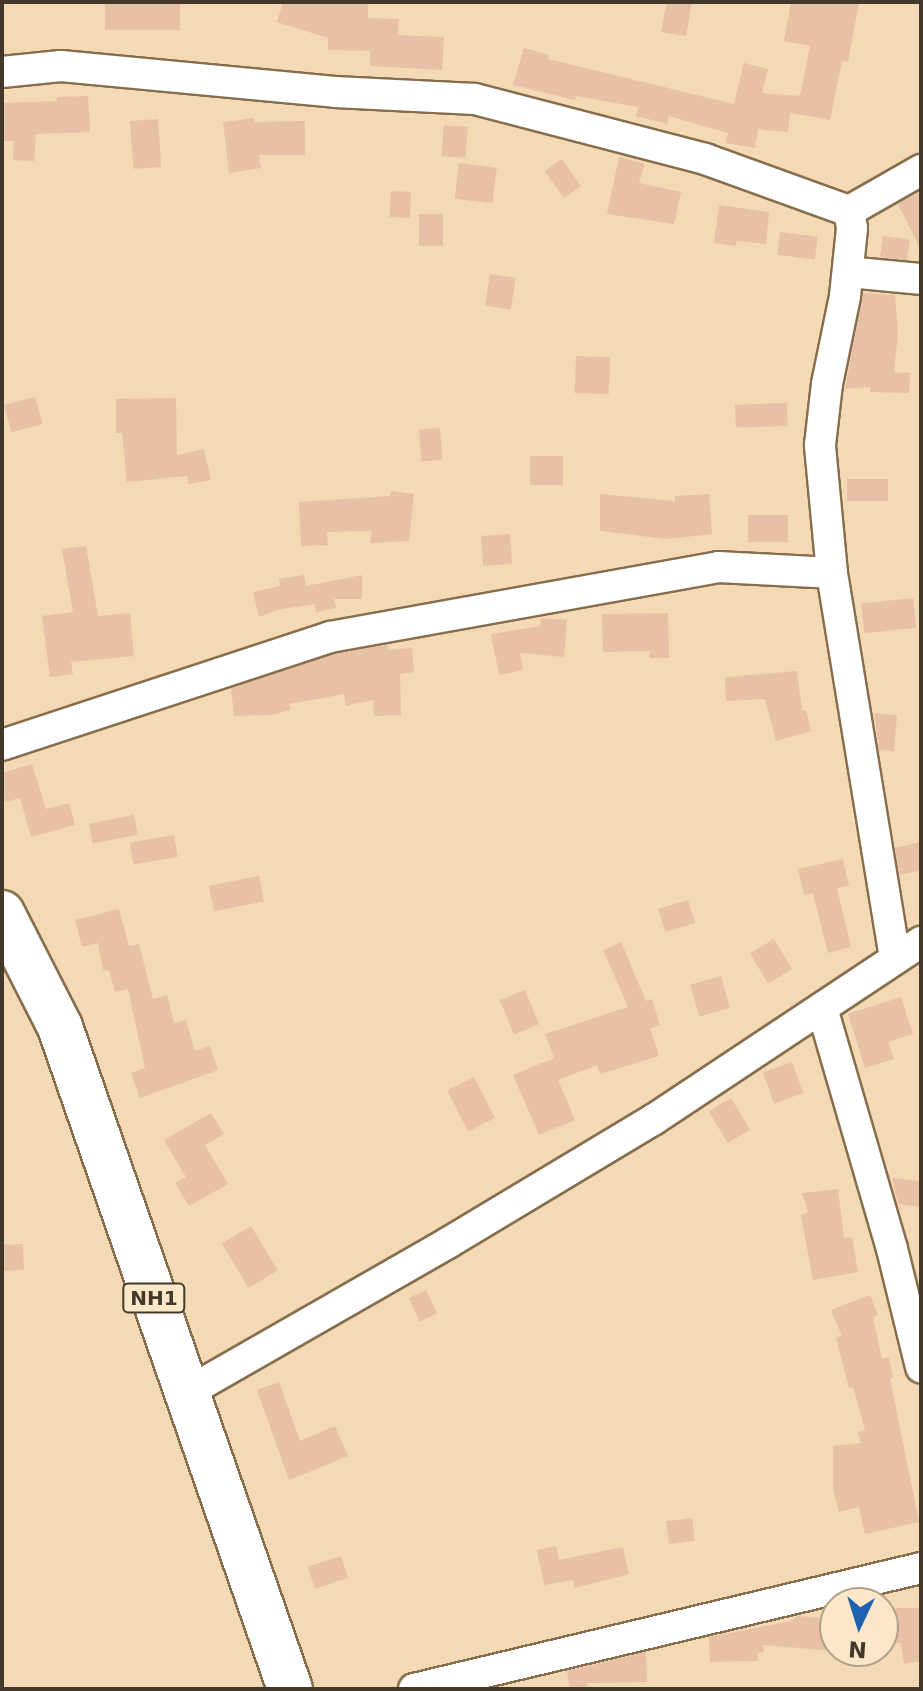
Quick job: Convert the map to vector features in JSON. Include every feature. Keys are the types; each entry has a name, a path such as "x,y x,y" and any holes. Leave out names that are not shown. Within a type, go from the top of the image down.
{"highway":[{"name":"NH1","path":"2,913 60,1027 290,1689"}],"street":[{"path":"2,72 61,66 335,92 475,99 705,159 849,211 921,170"},
{"path":"849,211 852,228 848,272 820,445 832,573 895,958"},
{"path":"848,272 921,279"},
{"path":"2,745 330,637 718,567 832,573"},
{"path":"186,1393 448,1243 653,1120 921,942"},
{"path":"822,1008 892,1249 921,1367"},
{"path":"414,1689 921,1568"}],"building":[{"path":"105,2 180,2 180,30 105,30"},
{"path":"283,2 368,2 368,18 399,19 398,35 444,37 442,70 370,66 370,51 328,50 328,38 277,22"},
{"path":"667,2 692,2 686,36 661,32"},
{"path":"791,2 859,2 848,62 842,61 830,120 790,113 788,132 758,129 755,148 726,143 728,133 669,116 667,124 636,116 638,107 576,96 575,100 513,85 524,48 549,55 548,59 734,104 744,63 768,69 762,93 800,96 810,46 784,41"},
{"path":"88,96 90,132 36,134 34,161 13,160 14,141 2,141 2,103 57,101 57,97"},
{"path":"254,118 255,122 305,121 305,155 259,155 261,168 229,173 223,122"},
{"path":"158,119 161,167 133,169 130,121"},
{"path":"444,125 468,127 465,158 441,156"},
{"path":"619,157 645,164 639,183 681,192 674,224 607,214"},
{"path":"562,159 581,186 564,198 545,171"},
{"path":"459,163 497,168 492,203 455,199"},
{"path":"391,191 411,192 410,218 390,217"},
{"path":"921,191 921,250 898,204"},
{"path":"719,205 769,212 766,244 736,241 736,246 714,243"},
{"path":"419,214 443,214 443,246 419,246"},
{"path":"780,232 818,237 815,259 777,255"},
{"path":"883,236 910,240 907,261 880,257"},
{"path":"490,274 516,278 511,310 485,306"},
{"path":"863,293 895,295 898,332 894,372 910,373 909,393 870,392 870,387 845,389"},
{"path":"576,356 610,357 609,394 575,393"},
{"path":"35,397 42,424 11,432 4,405"},
{"path":"176,398 177,455 204,449 211,480 189,484 187,476 127,482 122,433 116,433 116,399"},
{"path":"787,403 788,426 736,428 735,405"},
{"path":"440,428 442,460 421,461 419,429"},
{"path":"530,456 563,456 563,485 530,485"},
{"path":"847,479 888,479 888,501 847,501"},
{"path":"391,491 414,494 409,541 370,543 372,531 327,532 328,545 301,546 299,502 390,496"},
{"path":"600,494 675,501 675,496 709,494 712,534 667,539 600,531"},
{"path":"748,515 788,515 788,542 748,542"},
{"path":"510,534 512,564 483,566 481,536"},
{"path":"86,546 98,616 130,613 134,656 71,662 73,674 50,677 42,616 73,612 62,549"},
{"path":"304,575 306,586 362,575 362,599 334,599 336,608 316,612 315,604 277,610 259,617 253,592 280,586 279,579"},
{"path":"913,598 916,628 864,633 861,603"},
{"path":"668,613 669,658 649,658 650,651 603,652 602,614"},
{"path":"541,618 567,620 564,657 520,653 523,670 499,675 491,634 540,626"},
{"path":"387,645 388,650 412,648 414,672 400,674 401,715 374,716 373,700 346,706 344,694 289,704 290,710 271,715 234,716 231,688 334,654"},
{"path":"797,671 802,711 806,710 811,731 776,741 765,699 726,701 725,677"},
{"path":"874,713 897,715 894,751 879,750"},
{"path":"32,764 46,809 69,803 75,825 31,837 20,798 5,802 2,773"},
{"path":"134,815 138,835 93,843 89,824"},
{"path":"174,835 178,857 134,864 130,843"},
{"path":"921,842 921,870 900,875 895,848"},
{"path":"843,859 849,886 837,888 851,947 828,953 813,893 804,895 798,869"},
{"path":"259,876 264,902 214,911 209,886"},
{"path":"688,900 695,923 665,932 658,909"},
{"path":"119,909 129,946 139,944 153,999 167,995 174,1023 186,1020 195,1051 210,1046 218,1070 140,1098 131,1073 145,1068 128,989 115,992 109,970 103,971 98,943 82,947 75,920"},
{"path":"774,939 792,969 768,983 750,953"},
{"path":"621,942 646,1001 652,999 660,1025 650,1028 659,1056 600,1074 597,1065 558,1080 575,1120 539,1135 513,1075 554,1058 545,1034 628,1007 603,950"},
{"path":"721,976 730,1008 699,1017 690,985"},
{"path":"525,990 539,1024 514,1034 500,1000"},
{"path":"901,997 913,1034 888,1042 894,1059 865,1068 848,1014"},
{"path":"792,1062 803,1093 774,1104 763,1073"},
{"path":"474,1077 495,1118 468,1132 447,1091"},
{"path":"731,1098 750,1130 728,1143 709,1111"},
{"path":"211,1113 224,1134 205,1145 228,1184 189,1206 175,1183 186,1177 164,1140"},
{"path":"892,1178 921,1181 921,1207 898,1204"},
{"path":"838,1189 844,1238 852,1237 858,1272 813,1280 801,1215 808,1212 802,1193"},
{"path":"251,1226 278,1271 249,1288 222,1244"},
{"path":"23,1244 24,1270 3,1271 2,1245"},
{"path":"426,1290 437,1314 420,1322 409,1298"},
{"path":"870,1295 878,1315 873,1317 882,1359 889,1357 893,1377 890,1378 919,1522 865,1534 859,1507 839,1512 833,1490 833,1446 861,1443 858,1432 865,1430 853,1387 849,1388 836,1337 842,1336 831,1310"},
{"path":"279,1382 300,1441 335,1426 348,1456 289,1480 257,1390"},
{"path":"692,1518 695,1541 669,1544 666,1521"},
{"path":"556,1546 559,1560 623,1547 629,1574 574,1588 573,1580 544,1585 537,1550"},
{"path":"341,1556 348,1578 315,1589 308,1567"},
{"path":"899,1608 921,1608 921,1661 904,1664"},
{"path":"798,1616 819,1618 819,1650 763,1645 764,1652 757,1653 758,1661 710,1662 709,1637 791,1621"},
{"path":"646,1652 647,1682 587,1683 588,1689 570,1689 567,1671"}]}
